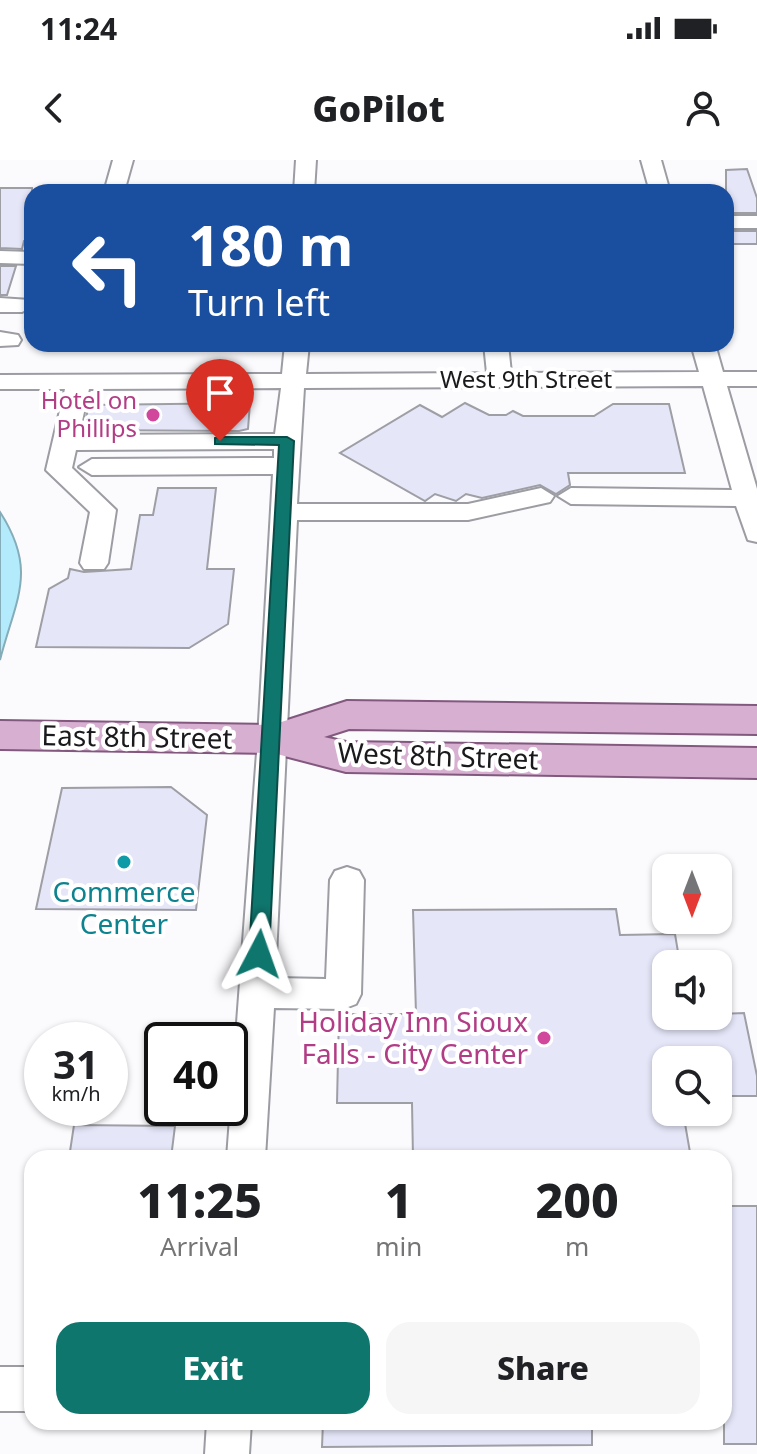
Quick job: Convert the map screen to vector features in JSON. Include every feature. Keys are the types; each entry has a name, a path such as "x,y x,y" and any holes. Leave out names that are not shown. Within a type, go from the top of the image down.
{"main road":[{"name":"West 8th Street","path":"273,739 347,715 757,720"},
{"name":"East 8th Street","path":"0,735 273,739"},
{"name":"West 8th Street","path":"273,739 346,757 757,763"}],"street":[{"path":"116,184 123,160"},
{"path":"304,184 306,160"},
{"path":"651,160 658,184"},
{"path":"734,222 757,222"},
{"path":"0,257 24,258"},
{"path":"247,1150 273,739 286,454 296,352"},
{"path":"497,352 500,380"},
{"path":"705,352 757,534"},
{"name":"West 9th Street","path":"0,382 757,379"},
{"path":"79,382 59,470 103,510 94,563"},
{"path":"65,443 286,454"},
{"path":"92,467 286,454"},
{"path":"284,512 468,512 541,496"},
{"path":"571,496 747,498"},
{"path":"257,993 343,994 347,880"},
{"path":"0,1389 24,1389"},
{"path":"227,1454 228,1430"}],"water":[{"path":"0,512 12,533 21,568 17,601 0,660"}],"building":[{"path":"747,169 757,198 757,213 734,213 734,184 726,184 726,170"},
{"path":"0,188 24,188 22,249 0,248"},
{"path":"734,231 757,231 757,244 734,244"},
{"path":"0,266 16,266 7,295 0,295"},
{"path":"250,403 248,429 239,431 83,430 89,405"},
{"path":"465,403 489,415 506,415 513,411 523,416 594,416 613,404 669,404 685,473 568,473 570,485 556,494 540,485 482,498 466,494 456,501 435,494 425,501 340,453 420,405 442,417"},
{"path":"158,488 216,488 207,569 234,569 228,624 189,648 36,647 49,589 68,578 70,569 84,572 131,569 140,515 153,515"},
{"name":"Commerce Center","path":"171,787 207,815 196,910 36,909 62,788"},
{"name":"Holiday Inn Sioux Falls - City Center","path":"616,909 620,935 675,934 678,950 652,950 652,1030 732,1030 732,1013 744,1013 757,1076 757,1096 732,1096 732,1046 652,1046 652,1126 685,1126 690,1150 413,1150 412,1103 337,1103 339,1014 416,1014 413,910"},
{"path":"74,1126 128,1126 175,1126 172,1150 70,1150"},
{"path":"732,1206 757,1206 757,1444 724,1444 724,1430 732,1430"},
{"path":"323,1430 592,1430 592,1445 322,1447"}],"place":[{"name":"Hotel on Phillips","path":"153,415"},
{"name":"Commerce Center","path":"124,862"},
{"name":"Holiday Inn Sioux Falls - City Center","path":"544,1038"}],"route":[{"path":"220,441 287,441 259,954"}]}
